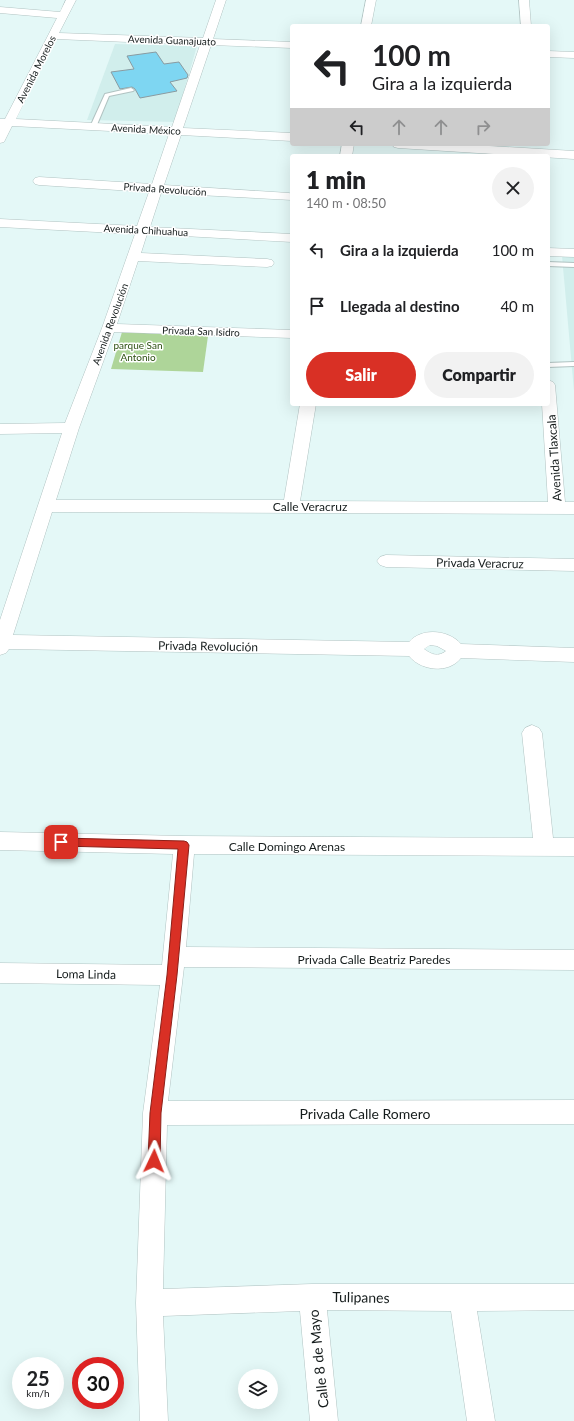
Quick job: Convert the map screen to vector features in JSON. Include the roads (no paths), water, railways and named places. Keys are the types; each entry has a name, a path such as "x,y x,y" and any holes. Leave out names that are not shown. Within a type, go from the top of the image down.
{"street":[{"name":"Avenida Morelos","path":"0,139 4,122 72,0"},
{"name":"Avenida Revolución","path":"1,645 71,428 134,257 221,0"},
{"path":"366,24 371,0"},
{"path":"524,0 526,24"},
{"path":"0,10 63,15"},
{"name":"Avenida Guanajuato","path":"53,36 290,45"},
{"path":"550,54 574,55"},
{"name":"Avenida México","path":"4,122 290,137"},
{"path":"437,146 534,151 574,155"},
{"name":"Privada Revolución","path":"40,181 290,197"},
{"name":"Avenida Chihuahua","path":"0,223 290,238"},
{"path":"550,252 574,253"},
{"path":"134,257 267,263"},
{"name":"Privada San Isidro","path":"109,328 290,334"},
{"path":"291,506 308,406"},
{"name":"Avenida Tlaxcala","path":"550,406 557,508"},
{"path":"0,428 71,428"},
{"name":"Calle Veracruz","path":"47,506 574,508"},
{"name":"Privada Veracruz","path":"386,561 574,565"},
{"name":"Privada Revolución","path":"1,645 414,649 424,660 434,662 443,662 453,656 456,651 574,656"},
{"path":"532,734 544,847"},
{"name":"Calle Domingo Arenas","path":"0,841 184,845 574,847"},
{"path":"154,1421 149,1303 155,1113 173,966 184,845"},
{"name":"Privada Calle Beatriz Paredes","path":"173,966 574,960"},
{"name":"Loma Linda","path":"0,973 173,966"},
{"name":"Privada Calle Romero","path":"155,1113 574,1112"},
{"name":"Tulipanes","path":"149,1303 312,1297 574,1297"},
{"name":"Calle 8 de Mayo","path":"312,1297 324,1421"},
{"path":"462,1298 481,1421"}],"lane":[{"path":"93,126 106,95 130,90"},
{"path":"550,264 574,265"},
{"path":"550,365 574,364"}],"park label":[{"name":"parque San Antonio","path":"138,350"}]}
